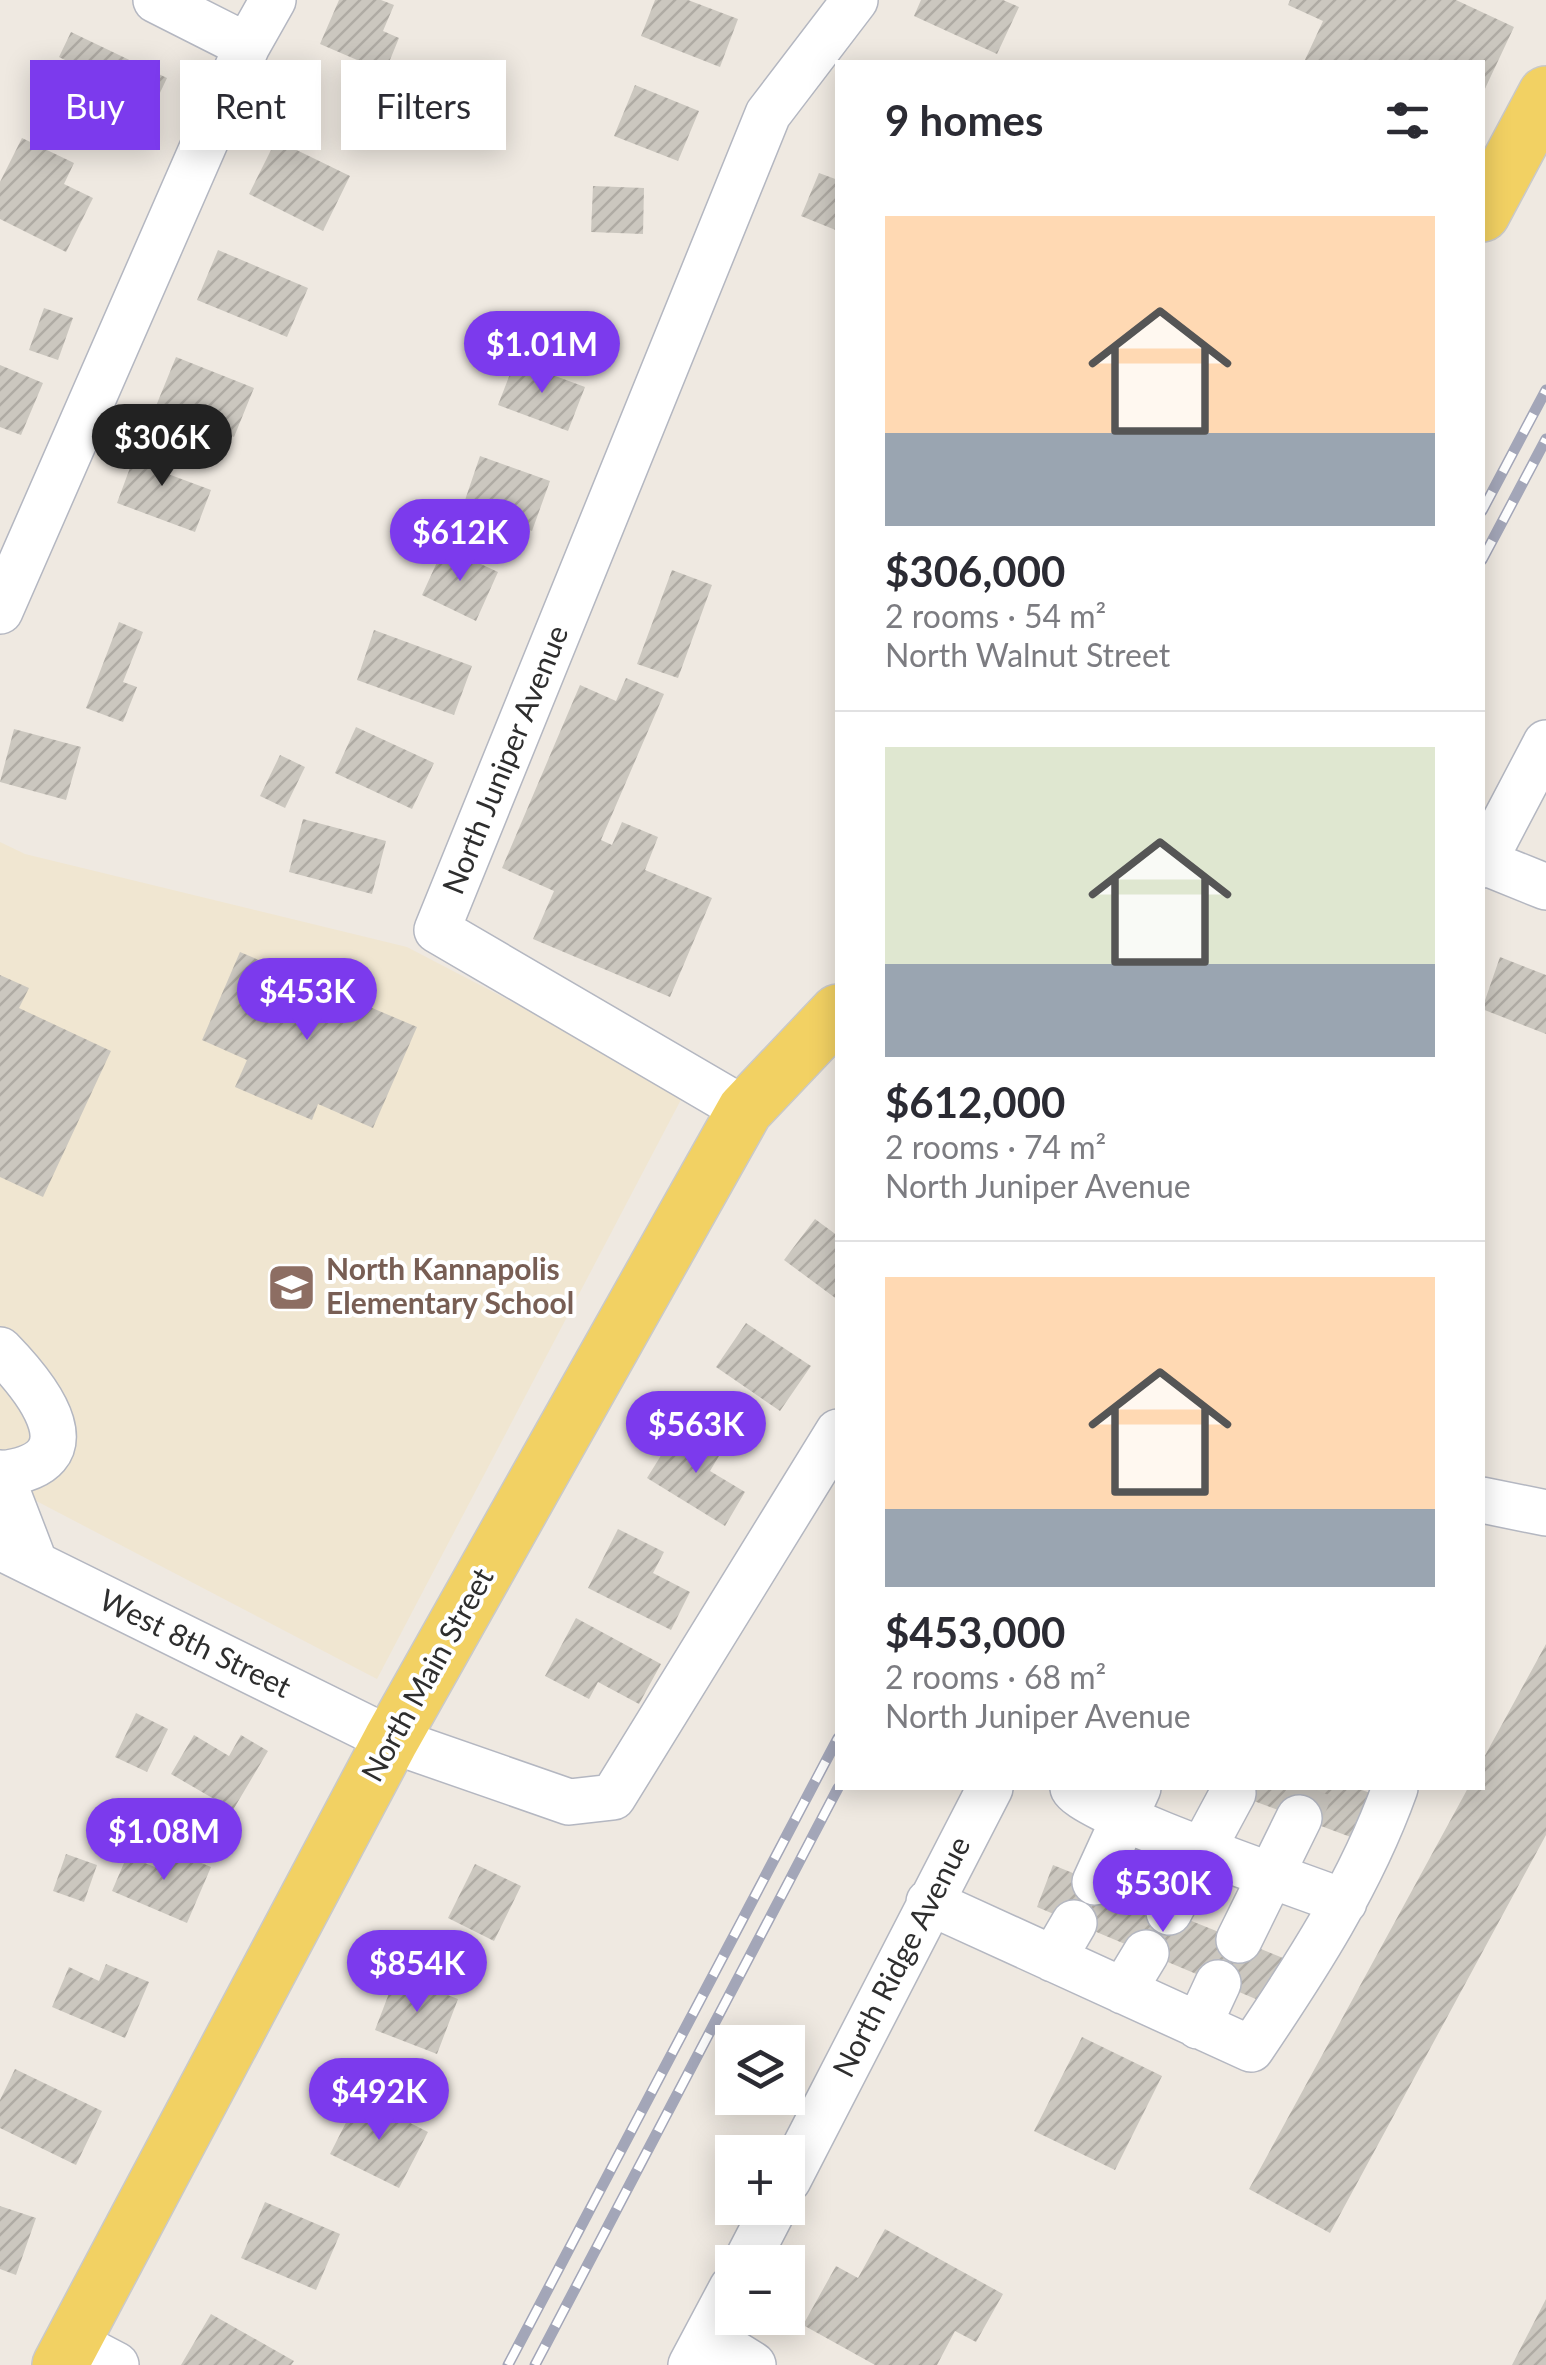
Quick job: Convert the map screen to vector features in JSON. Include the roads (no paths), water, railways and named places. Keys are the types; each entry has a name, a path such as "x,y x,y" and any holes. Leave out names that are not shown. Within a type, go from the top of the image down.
{"main road":[{"path":"1485,208 1546,94"},
{"name":"North Main Street","path":"83,2357 390,1740 745,1110 835,1015"}],"street":[{"path":"156,0 247,46"},
{"path":"0,611 247,46 272,0"},
{"name":"North Juniper Avenue","path":"745,1110 436,930 768,114 855,0"},
{"path":"1485,859 1546,742"},
{"path":"1485,864 1546,887"},
{"path":"0,1350 30,1381 55,1428 55,1438 45,1458 24,1471 0,1473 17,1556"},
{"name":"West 8th Street","path":"17,1556 390,1740 570,1802 613,1797 835,1437"},
{"path":"1485,1501 1546,1513"},
{"name":"North Ridge Avenue","path":"805,2146 989,1790"},
{"path":"1074,1790 1078,1797 1131,1803 1204,1848 1344,1902"},
{"path":"929,1902 1064,1941 1123,1991 1250,2049 1318,1951 1379,1834 1394,1790"},
{"path":"1170,1912 1233,1794"},
{"path":"1095,1882 1131,1803"},
{"path":"1239,1940 1299,1818"},
{"path":"1123,1991 1146,1953"},
{"path":"1198,2026 1218,1984"},
{"path":"715,2320 699,2351 753,2365"}],"tunnel":[{"path":"1299,1818 1310,1790"}],"railway":[{"path":"1485,505 1546,390"},
{"path":"1485,554 1546,439"},
{"path":"508,2365 835,1744"},
{"path":"535,2365 837,1790"}],"place":[{"name":"North Kannapolis Elementary School","path":"291,1287"}]}
